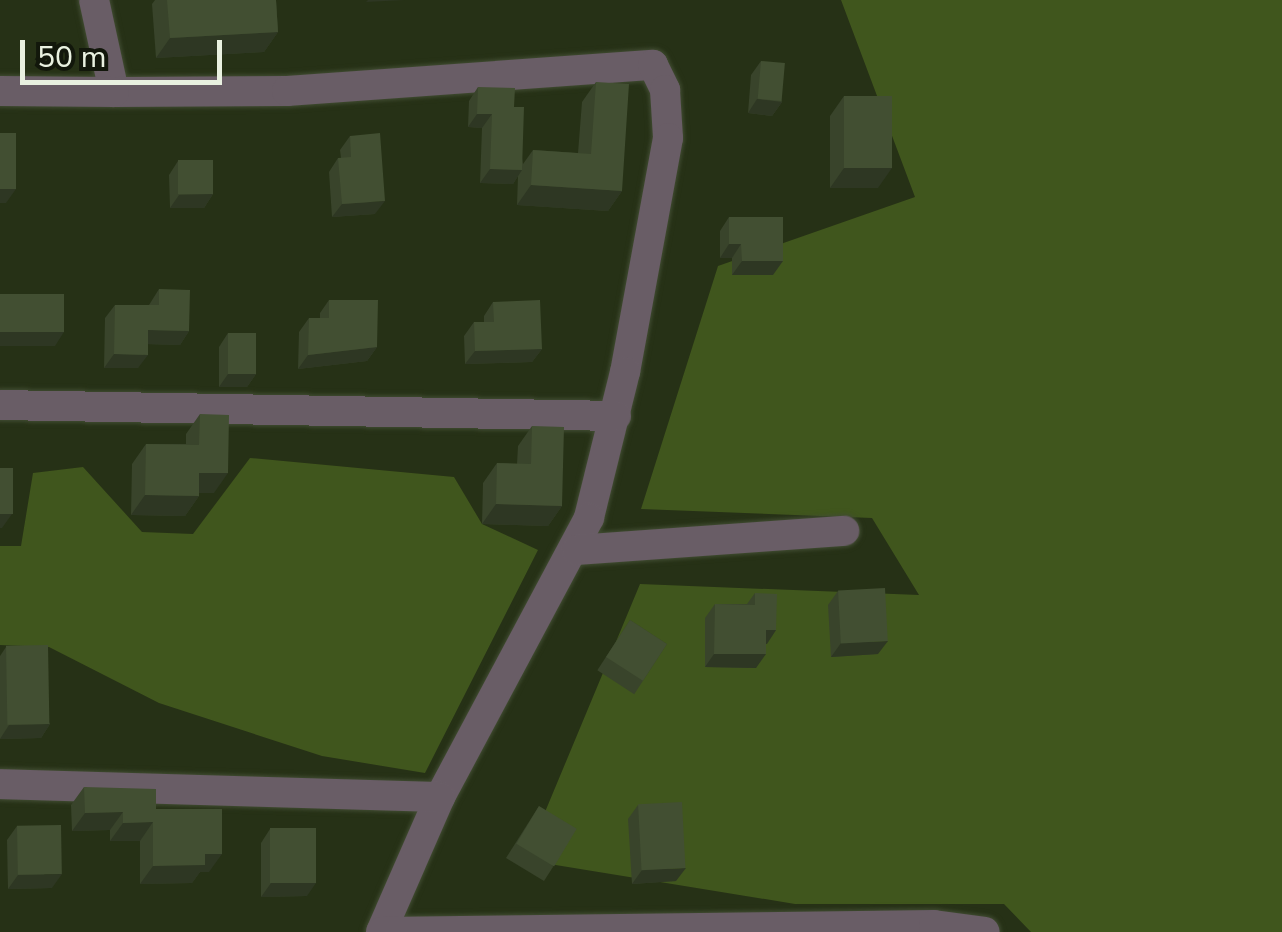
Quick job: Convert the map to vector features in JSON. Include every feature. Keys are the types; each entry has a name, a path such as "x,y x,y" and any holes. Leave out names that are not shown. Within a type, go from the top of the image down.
{"street":[{"path":"94,0 114,92"},
{"path":"0,91 287,91 653,66 665,90 668,138 616,416 577,550 440,796 381,931 934,925 985,932"},
{"path":"0,405 616,416"},
{"path":"577,550 844,531"},
{"path":"0,784 440,796"}],"green space":[{"path":"841,0 1282,0 1282,932 1031,932 1004,904 795,904 525,860 640,584 919,595 872,518 641,509 718,266 915,197"},
{"path":"250,458 454,477 482,524 538,550 425,773 322,756 159,703 49,647 0,645 0,546 21,546 33,473 83,467 142,532 193,534"}],"building":[{"path":"167,0 276,0 278,32 170,38"},
{"path":"761,61 785,63 782,101 758,99"},
{"path":"596,82 629,84 622,191 531,185 533,150 591,154"},
{"path":"478,87 515,88 514,107 524,107 522,170 490,169 492,114 477,114"},
{"path":"844,96 892,96 892,168 844,168"},
{"path":"0,133 16,133 16,189 0,189"},
{"path":"380,133 385,201 342,204 338,158 351,157 350,136"},
{"path":"178,160 213,160 213,194 178,194"},
{"path":"729,217 783,217 783,261 742,261 741,244 729,244"},
{"path":"159,289 190,290 189,331 148,330 148,355 114,354 115,305 159,305"},
{"path":"0,294 64,294 64,332 0,332"},
{"path":"329,300 378,300 377,347 308,355 309,318 329,318"},
{"path":"540,300 542,349 475,351 474,322 494,322 493,302"},
{"path":"228,333 256,333 256,374 228,374"},
{"path":"200,414 229,415 228,473 199,473 199,496 145,495 146,444 199,445"},
{"path":"532,426 564,427 562,506 496,504 497,463 531,464"},
{"path":"0,468 13,468 13,514 0,514"},
{"path":"885,588 888,641 841,643 838,590"},
{"path":"755,593 777,594 776,630 766,630 766,654 714,654 715,604 755,605"},
{"path":"630,620 667,644 643,681 606,657"},
{"path":"48,645 49,724 7,725 6,646"},
{"path":"84,787 156,789 156,809 222,809 222,854 205,854 205,865 153,866 153,822 123,823 123,812 85,813"},
{"path":"682,802 685,868 642,870 638,804"},
{"path":"539,806 577,829 554,866 516,844"},
{"path":"61,825 62,874 18,875 17,826"},
{"path":"270,828 316,828 316,883 270,883"}]}
